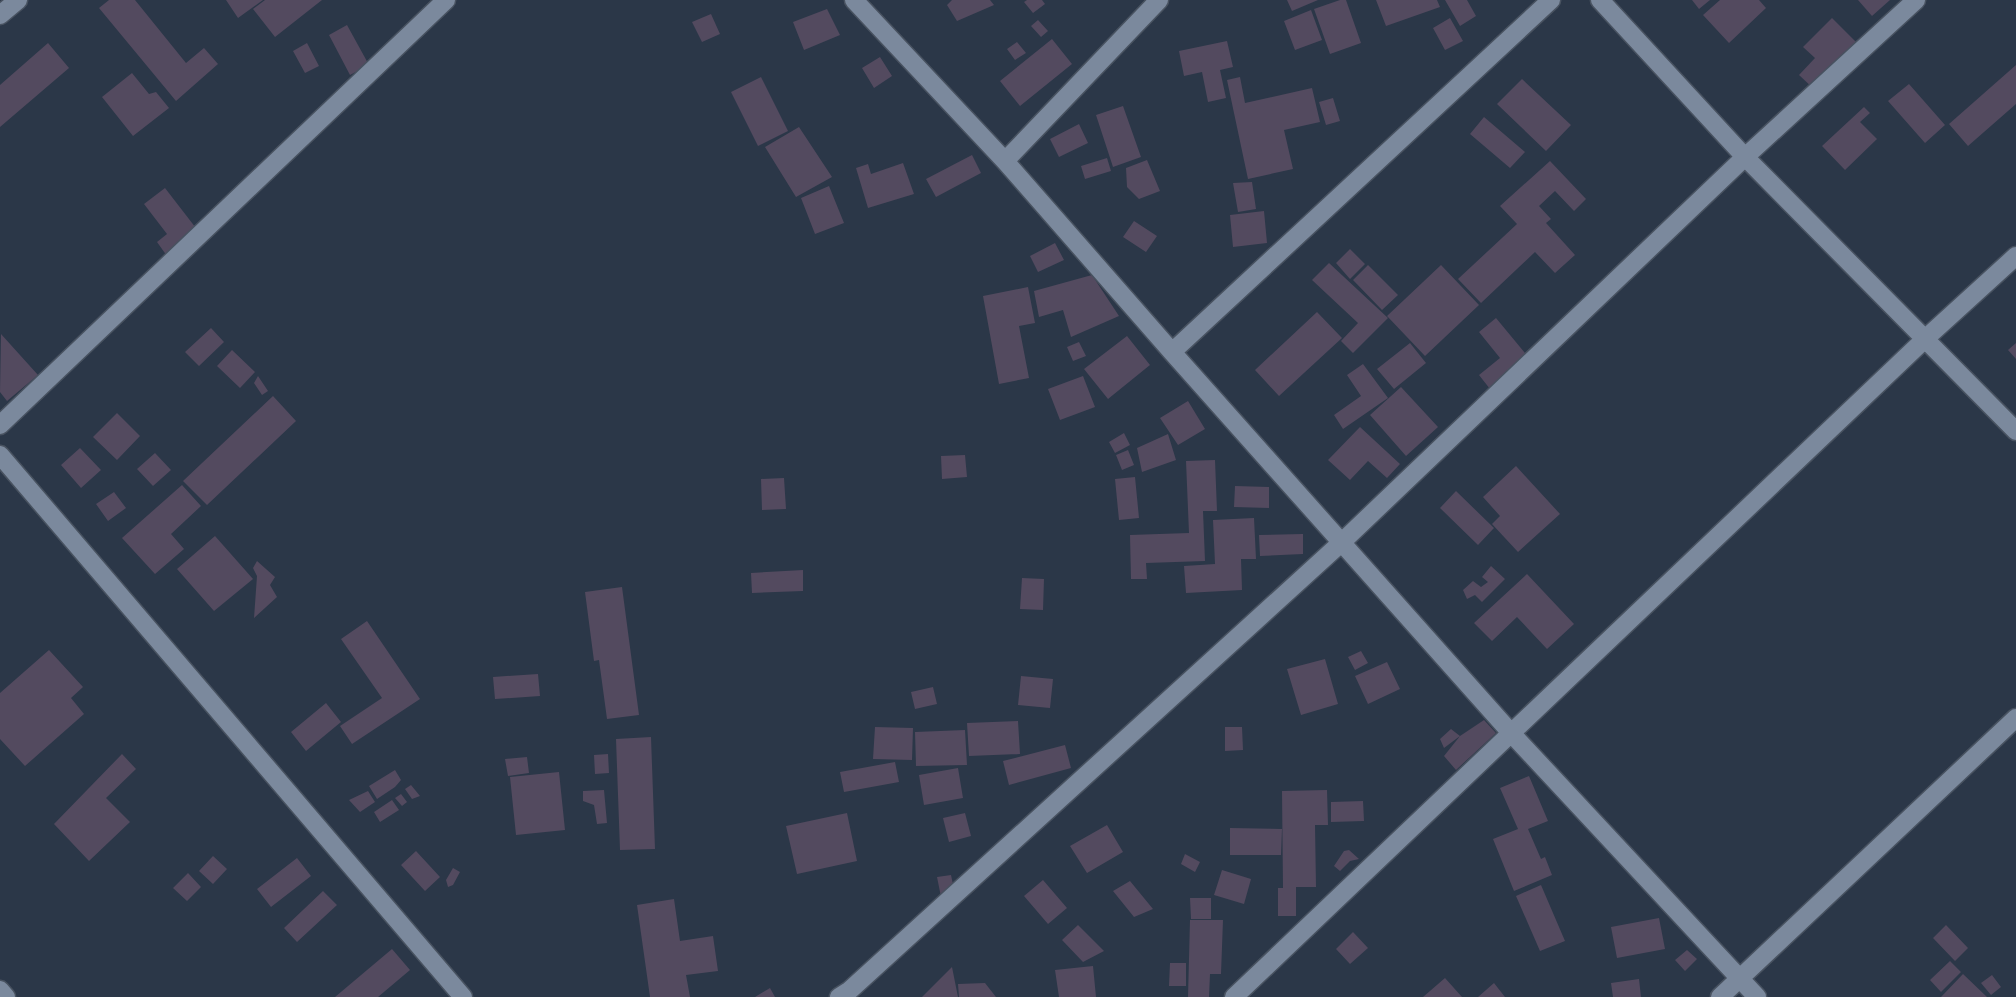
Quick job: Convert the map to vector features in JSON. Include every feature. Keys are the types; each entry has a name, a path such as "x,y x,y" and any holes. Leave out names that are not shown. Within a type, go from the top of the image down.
{"street":[{"path":"0,15 18,0"},
{"path":"0,425 446,0"},
{"path":"854,0 1005,160 1172,352 1512,734 1757,997"},
{"path":"1005,160 1159,0"},
{"path":"1172,352 1551,0"},
{"path":"1600,0 1745,157 2016,431"},
{"path":"839,997 850,990 1342,542 1745,157 1916,0"},
{"path":"1234,997 1926,338 2016,256"},
{"path":"0,455 464,997"},
{"path":"1720,997 2016,718"},
{"path":"0,990 6,997"}],"building":[{"path":"109,0 135,0 186,63 204,48 218,64 176,101 99,8"},
{"path":"226,0 263,0 238,18"},
{"path":"265,0 322,0 275,37 253,9"},
{"path":"952,0 990,0 994,5 957,21 947,5"},
{"path":"1042,0 1045,4 1033,13 1024,2"},
{"path":"1287,0 1318,0 1292,11"},
{"path":"1346,0 1361,43 1330,54 1314,9"},
{"path":"1376,0 1437,0 1440,7 1386,26"},
{"path":"1445,0 1467,0 1476,16 1460,26"},
{"path":"1692,0 1710,0 1699,9"},
{"path":"1720,0 1759,0 1766,8 1729,43 1703,15"},
{"path":"1858,0 1890,0 1872,16"},
{"path":"827,9 840,35 804,50 793,22"},
{"path":"1311,10 1322,40 1295,50 1284,21"},
{"path":"711,14 720,34 702,42 692,22"},
{"path":"1450,18 1463,41 1445,50 1433,28"},
{"path":"1832,18 1859,45 1815,90 1799,75 1815,58 1803,47"},
{"path":"1038,20 1048,31 1041,37 1031,26"},
{"path":"347,25 369,65 350,75 329,35"},
{"path":"1052,39 1072,64 1020,106 1000,81"},
{"path":"1227,41 1233,67 1220,70 1226,98 1208,102 1202,72 1184,76 1179,51"},
{"path":"1017,42 1026,53 1015,60 1007,49"},
{"path":"48,43 69,68 0,127 0,85"},
{"path":"307,43 319,66 305,73 293,51"},
{"path":"880,57 892,76 874,88 862,68"},
{"path":"2016,65 2016,104 1968,146 1949,124"},
{"path":"132,73 149,94 156,92 169,108 133,136 102,97"},
{"path":"761,77 788,131 758,146 731,92"},
{"path":"1240,77 1245,103 1312,88 1320,122 1284,130 1293,169 1248,179 1227,80"},
{"path":"1522,79 1571,125 1546,151 1497,104"},
{"path":"1909,84 1945,125 1925,143 1888,101"},
{"path":"1333,98 1340,121 1326,125 1319,102"},
{"path":"1123,106 1141,157 1113,167 1096,115"},
{"path":"1864,107 1870,113 1860,122 1877,139 1845,170 1822,146"},
{"path":"1484,117 1525,152 1510,168 1470,134"},
{"path":"1079,124 1088,143 1059,157 1050,139"},
{"path":"799,127 832,177 796,197 765,147"},
{"path":"972,155 981,173 936,197 926,179"},
{"path":"1107,158 1111,171 1085,179 1081,166"},
{"path":"1147,160 1160,191 1139,199 1127,187 1126,168"},
{"path":"1550,161 1586,199 1574,211 1555,191 1539,206 1551,219 1546,223 1575,255 1555,273 1535,252 1481,303 1458,279 1517,224 1500,206"},
{"path":"903,163 914,194 868,208 856,168 868,164 871,174"},
{"path":"1252,182 1256,209 1238,212 1233,183"},
{"path":"829,186 844,223 815,234 801,198"},
{"path":"165,188 199,232 167,256 157,242 167,234 144,204"},
{"path":"1264,211 1267,243 1233,247 1230,215"},
{"path":"1134,221 1157,236 1146,252 1123,237"},
{"path":"1055,243 1064,260 1038,272 1030,256"},
{"path":"1350,249 1365,264 1350,279 1336,263"},
{"path":"1329,263 1388,318 1353,353 1341,341 1358,323 1312,280"},
{"path":"1368,265 1398,295 1382,310 1353,280"},
{"path":"1441,265 1479,305 1425,356 1387,316"},
{"path":"1092,275 1119,316 1071,337 1063,310 1039,317 1034,291"},
{"path":"1028,287 1035,323 1019,326 1029,378 999,384 983,296"},
{"path":"1317,312 1342,338 1279,396 1255,370"},
{"path":"1496,318 1529,358 1490,389 1479,375 1500,358 1479,332"},
{"path":"211,328 224,342 199,366 185,352"},
{"path":"1,334 38,375 7,401 0,392"},
{"path":"1127,336 1150,365 1108,399 1084,369"},
{"path":"1079,342 1086,356 1073,361 1067,347"},
{"path":"1410,343 1426,363 1394,389 1377,369"},
{"path":"2016,343 2016,359 2008,350"},
{"path":"232,350 255,372 240,388 217,366"},
{"path":"1363,364 1388,398 1343,429 1334,415 1361,396 1347,375"},
{"path":"258,376 268,391 262,395 254,383"},
{"path":"1083,376 1095,407 1060,420 1048,389"},
{"path":"1401,387 1438,427 1406,456 1370,415"},
{"path":"273,396 296,421 207,505 183,481"},
{"path":"1188,401 1205,429 1178,445 1160,418"},
{"path":"117,413 140,436 117,460 93,437"},
{"path":"1360,427 1400,464 1387,478 1368,461 1350,480 1328,460"},
{"path":"1124,433 1130,445 1115,453 1109,442"},
{"path":"1168,434 1176,460 1142,472 1137,448"},
{"path":"80,448 101,470 81,488 61,465"},
{"path":"1128,450 1134,465 1122,470 1116,455"},
{"path":"155,453 171,470 153,486 137,469"},
{"path":"965,455 967,477 942,479 941,456"},
{"path":"1215,460 1217,511 1203,511 1205,561 1146,563 1147,579 1131,579 1130,535 1189,533 1186,461"},
{"path":"1516,466 1560,514 1518,552 1492,524 1500,516 1483,497"},
{"path":"1135,477 1139,518 1119,520 1115,479"},
{"path":"784,478 786,509 762,510 761,479"},
{"path":"182,485 201,506 171,534 184,549 155,574 122,538"},
{"path":"1235,486 1269,487 1269,508 1234,507"},
{"path":"1456,491 1494,528 1478,545 1440,508"},
{"path":"114,492 126,508 108,521 96,504"},
{"path":"1254,518 1256,559 1241,559 1242,590 1186,593 1184,566 1215,564 1213,520"},
{"path":"1303,534 1303,554 1260,556 1259,535"},
{"path":"215,536 253,579 214,611 177,569"},
{"path":"257,561 275,577 270,585 277,597 254,618 257,576 253,568"},
{"path":"1491,566 1505,579 1482,602 1475,595 1467,599 1463,590 1473,581 1481,587 1488,582 1482,577"},
{"path":"803,570 803,591 752,593 751,573"},
{"path":"1527,574 1574,624 1547,649 1517,617 1492,641 1474,623"},
{"path":"1022,578 1044,579 1043,610 1020,609"},
{"path":"622,587 639,715 607,719 599,660 594,661 585,592"},
{"path":"367,621 420,699 352,744 340,726 382,698 341,639"},
{"path":"49,650 83,687 71,698 84,714 25,766 0,739 0,693"},
{"path":"1361,651 1368,663 1355,670 1348,657"},
{"path":"1325,659 1338,704 1301,715 1287,669"},
{"path":"1387,662 1400,689 1368,704 1355,676"},
{"path":"538,674 540,696 495,699 493,677"},
{"path":"1021,676 1053,679 1050,708 1018,705"},
{"path":"933,687 937,704 915,709 911,692"},
{"path":"326,703 341,722 306,751 291,732"},
{"path":"1484,720 1496,733 1456,770 1444,756 1460,736"},
{"path":"1018,721 1020,754 969,756 967,723"},
{"path":"875,727 913,728 912,760 873,759"},
{"path":"1225,727 1242,727 1243,750 1225,751"},
{"path":"1451,729 1460,736 1444,748 1440,739"},
{"path":"965,730 967,765 916,766 915,732"},
{"path":"651,737 655,849 620,850 616,739"},
{"path":"1065,745 1071,768 1009,785 1003,761"},
{"path":"122,754 136,769 106,798 130,822 89,861 54,824"},
{"path":"608,754 609,773 595,774 594,755"},
{"path":"527,757 529,773 508,776 505,759"},
{"path":"895,762 899,782 844,792 840,772"},
{"path":"958,768 963,798 924,805 919,775"},
{"path":"395,770 401,780 377,799 369,786"},
{"path":"559,772 565,830 516,835 510,777"},
{"path":"1529,776 1548,821 1528,829 1541,859 1545,857 1552,875 1514,891 1493,839 1518,829 1500,788"},
{"path":"411,785 420,796 412,799 405,789"},
{"path":"604,790 607,823 597,824 594,805 583,801 583,791"},
{"path":"1327,790 1328,825 1315,825 1316,887 1296,887 1296,916 1278,916 1278,888 1283,888 1282,791"},
{"path":"368,791 375,802 360,812 349,800"},
{"path":"401,794 407,802 402,806 395,798"},
{"path":"392,800 399,810 380,822 374,812"},
{"path":"1363,801 1364,821 1331,822 1331,802"},
{"path":"847,813 857,861 797,874 786,826"},
{"path":"965,813 971,836 949,842 943,818"},
{"path":"1107,825 1123,852 1087,873 1070,846"},
{"path":"1230,828 1282,829 1281,855 1230,855"},
{"path":"1349,850 1359,859 1350,861 1340,871 1334,866 1344,851"},
{"path":"416,851 440,877 425,891 401,865"},
{"path":"1185,854 1200,862 1195,872 1181,864"},
{"path":"213,856 227,869 213,884 199,871"},
{"path":"297,858 311,876 271,907 257,889"},
{"path":"453,868 460,872 453,885 448,887 446,880"},
{"path":"1222,870 1251,879 1244,904 1214,895"},
{"path":"188,873 201,887 187,901 173,888"},
{"path":"951,875 955,894 941,897 937,877"},
{"path":"1043,880 1067,908 1048,924 1024,896"},
{"path":"1130,881 1153,909 1134,917 1113,891"},
{"path":"1541,885 1565,941 1540,951 1516,896"},
{"path":"323,891 337,905 297,942 284,928"},
{"path":"1190,898 1211,898 1211,919 1191,919"},
{"path":"674,899 680,941 713,936 718,971 686,975 690,997 650,997 637,905"},
{"path":"1659,918 1665,949 1617,958 1611,927"},
{"path":"1190,920 1223,920 1221,974 1210,974 1209,997 1188,997"},
{"path":"1078,925 1104,951 1083,962 1062,940"},
{"path":"1946,925 1968,948 1955,961 1933,938"},
{"path":"1353,932 1368,948 1350,964 1336,949"},
{"path":"392,949 410,970 378,997 335,997"},
{"path":"1687,950 1697,959 1685,971 1675,960"},
{"path":"1950,961 1961,972 1941,992 1930,980"},
{"path":"1170,963 1186,963 1186,986 1169,986"},
{"path":"1093,966 1096,997 1059,997 1055,970"},
{"path":"952,967 958,997 922,997"},
{"path":"1963,974 1987,997 1941,997"},
{"path":"1992,975 2001,987 1991,995 1981,983"},
{"path":"1445,978 1462,997 1423,997"},
{"path":"1639,979 1641,997 1613,997 1611,983"},
{"path":"985,983 996,997 959,997 958,984"},
{"path":"1494,983 1505,997 1478,997"},
{"path":"770,988 775,997 755,997"}]}
